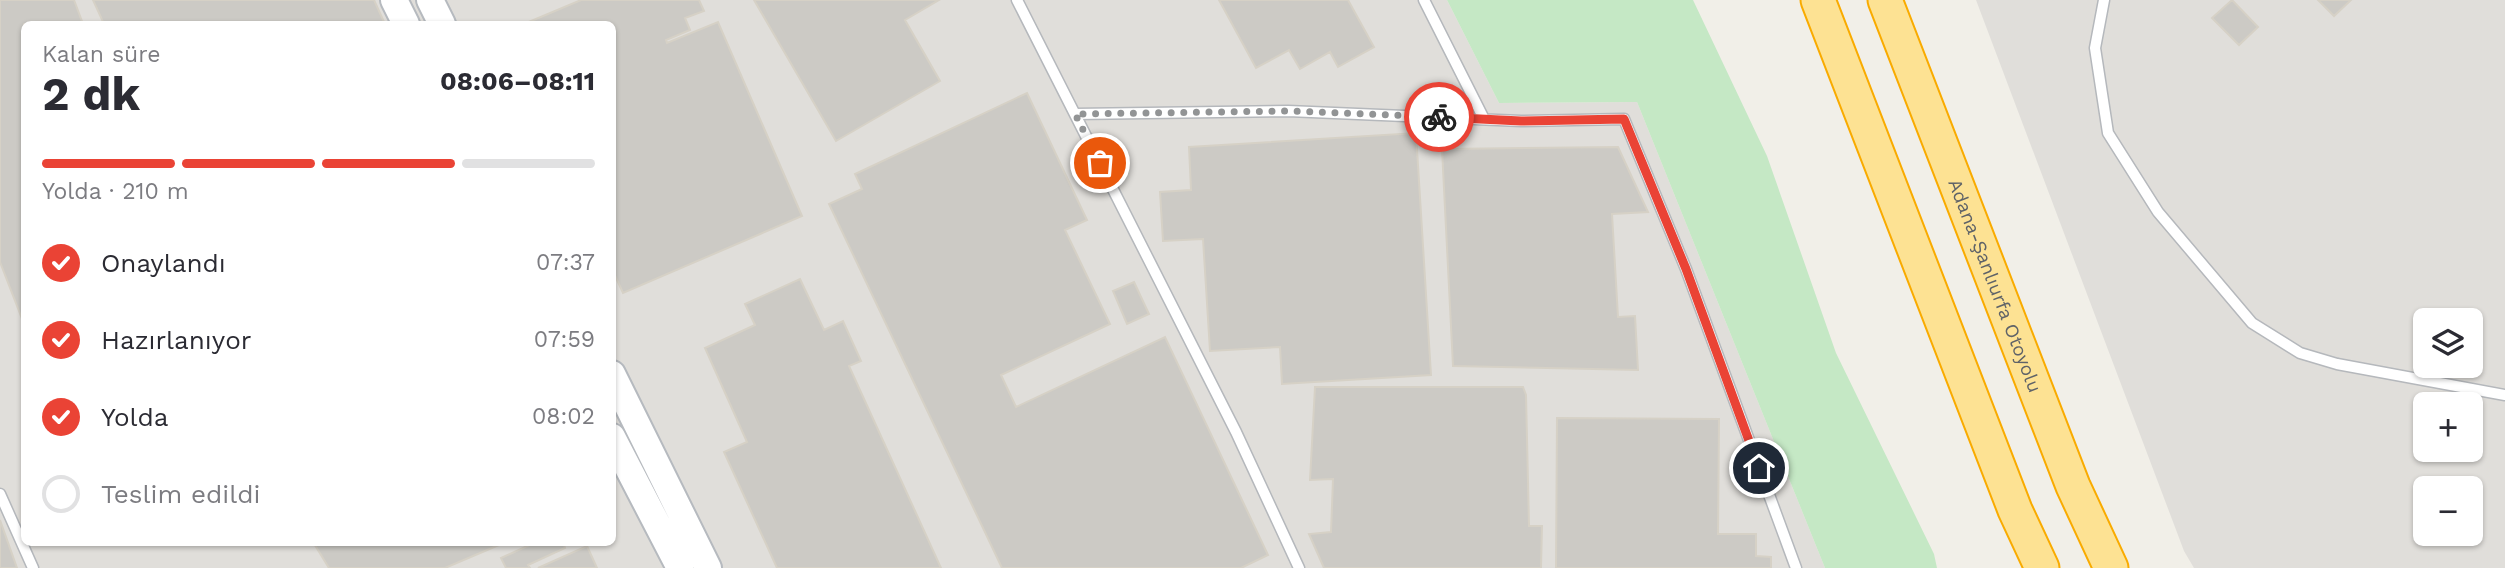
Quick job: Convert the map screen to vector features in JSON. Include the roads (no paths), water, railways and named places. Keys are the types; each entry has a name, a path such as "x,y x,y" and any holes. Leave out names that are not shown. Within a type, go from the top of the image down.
{"highway":[{"path":"1818,0 2015,510 2042,568"},
{"name":"Adana-Şanlıurfa Otoyolu","path":"1885,0 2073,486 2111,568"}],"street":[{"path":"394,0 404,21"},
{"path":"430,0 440,21"},
{"path":"616,382 708,568"},
{"path":"616,445 680,568"}],"lane":[{"path":"1017,0 1236,432 1299,568"},
{"path":"1424,0 1484,119"},
{"path":"2104,0 2095,48 2108,133 2158,212 2252,323 2300,353 2337,364 2505,395"},
{"path":"1075,114 1288,111 1484,119 1624,119 1686,269 1796,568"},
{"path":"0,494 21,541"},
{"path":"23,546 33,568"}]}
